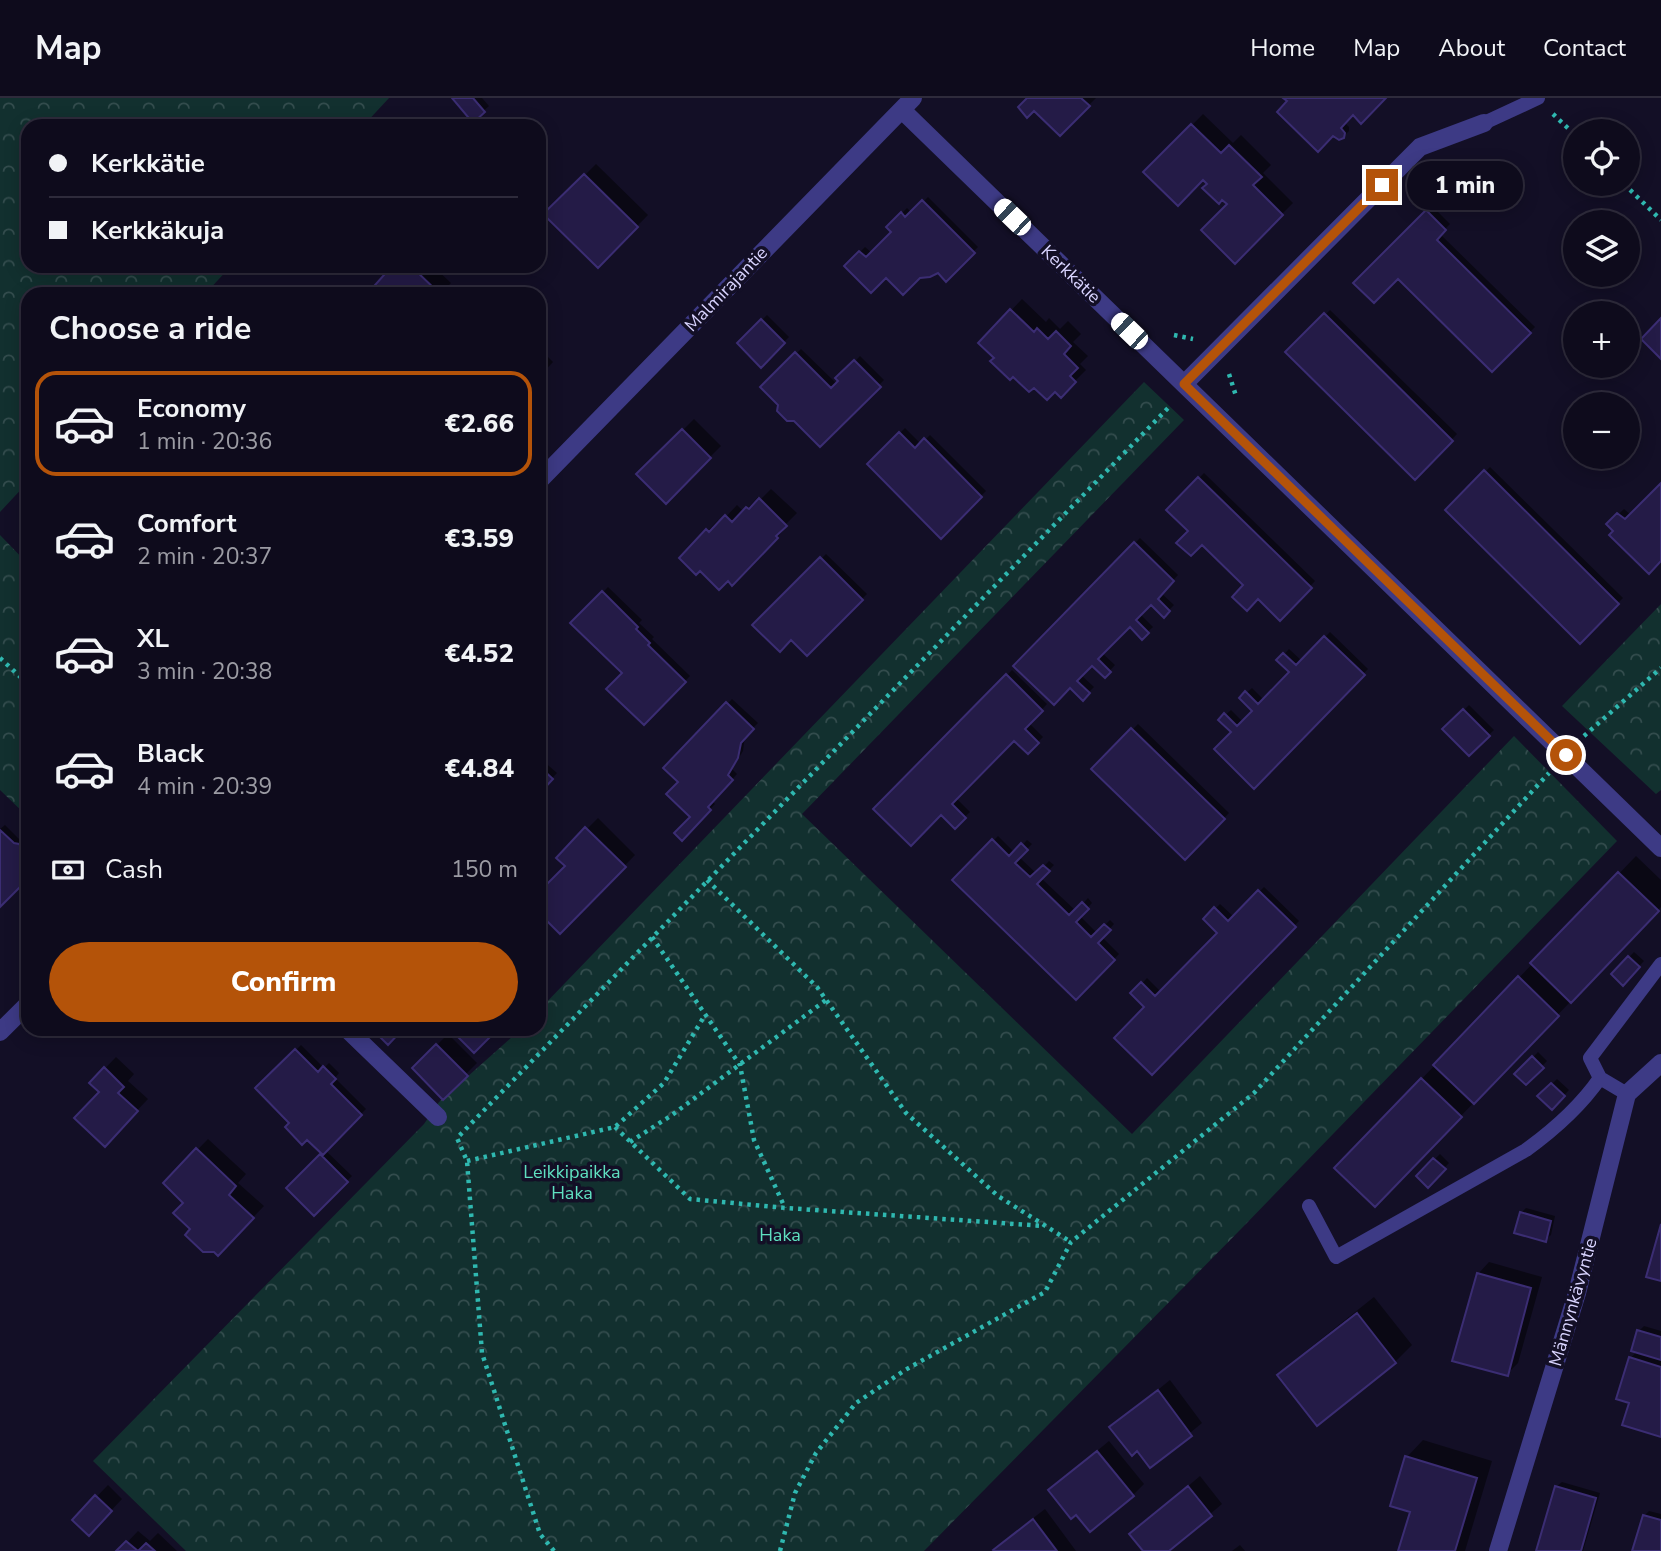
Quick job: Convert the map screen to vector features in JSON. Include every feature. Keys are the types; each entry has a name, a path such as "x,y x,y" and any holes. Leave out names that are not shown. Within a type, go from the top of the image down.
{"street":[{"name":"Kerkkätie","path":"907,104 1184,384 1661,848"},
{"name":"Malmirajantie","path":"546,474 907,104"},
{"path":"1184,384 1420,147 1484,123"},
{"path":"0,1032 21,1011"},
{"path":"354,1036 438,1118"},
{"path":"1627,1094 1661,1063"},
{"name":"Männynkävyntie","path":"1498,1551 1577,1293 1627,1094"}],"lane":[{"path":"1484,123 1538,98"},
{"path":"1627,1094 1601,1078 1590,1058 1661,964"},
{"path":"1309,1206 1336,1257 1527,1150 1554,1129 1601,1078"}],"path":[{"path":"1636,196 1661,220"},
{"path":"554,1551 540,1534 482,1353 467,1161 457,1138 1170,406 1184,384"},
{"path":"0,658 21,678"},
{"path":"780,1551 795,1493 816,1453 856,1403 905,1370 1045,1292 1071,1242 1254,1093 1580,739 1661,668"},
{"path":"708,880 817,987 906,1113 998,1196 1071,1242"},
{"path":"652,937 740,1065 754,1140 786,1208"},
{"path":"630,1142 672,1115 826,1000"},
{"path":"467,1161 615,1127 664,1083 705,1015"},
{"path":"615,1127 690,1199 1045,1226"}],"green space":[{"path":"0,98 389,98 370,119 21,119 21,273 224,273 212,287 21,287 21,490 0,512"},
{"name":"Haka","path":"1144,382 1184,420 802,814 1132,1134 1514,736 1617,841 924,1551 186,1551 93,1461 424,1124 439,1102 513,1036 546,1036 546,1003"},
{"path":"0,535 21,557 21,810 0,790"},
{"path":"1661,604 1661,790 1656,794 1562,706"}],"building":[{"path":"452,98 473,98 485,112 477,119 470,119"},
{"path":"1027,98 1081,98 1090,106 1060,136 1034,111 1027,118 1018,107"},
{"path":"1283,98 1386,98 1361,124 1353,115 1341,128 1345,133 1344,138 1339,140 1333,136 1318,152 1277,112 1287,101"},
{"path":"1191,124 1221,153 1229,145 1262,177 1253,185 1283,215 1235,264 1201,230 1227,204 1222,200 1219,204 1202,188 1207,184 1203,180 1178,206 1143,172"},
{"path":"584,174 638,227 598,268 546,217 546,211"},
{"path":"922,200 975,253 946,282 938,273 920,278 903,295 886,278 871,293 844,266 859,251 866,257 891,232 886,227 901,212 905,217"},
{"path":"1426,210 1446,230 1437,240 1531,333 1492,372 1398,279 1374,303 1353,283"},
{"path":"386,273 418,273 433,287 373,287"},
{"path":"1010,309 1034,332 1037,328 1048,339 1056,331 1071,346 1064,354 1078,368 1070,376 1076,382 1061,398 1055,392 1047,400 1034,388 1029,392 1013,377 1010,380 990,361 994,358 978,343"},
{"path":"1324,313 1453,441 1415,480 1285,352"},
{"path":"1661,318 1661,359 1641,339"},
{"path":"761,319 785,343 761,368 737,343"},
{"path":"795,352 831,388 838,381 835,378 854,360 881,387 820,447 794,421 787,421 777,411 778,405 760,387"},
{"path":"682,429 711,458 666,504 636,474"},
{"path":"899,432 915,448 924,438 982,497 941,539 867,464"},
{"path":"1484,470 1619,604 1580,644 1445,510"},
{"path":"1198,477 1312,588 1280,621 1258,599 1247,611 1232,597 1243,585 1202,545 1191,556 1176,543 1188,531 1166,510"},
{"path":"1661,483 1661,561 1649,574 1609,535 1613,531 1606,524 1617,513 1625,519"},
{"path":"759,498 787,526 732,586 728,581 719,590 700,571 696,575 679,558 706,529 709,532 725,515 732,522"},
{"path":"1134,542 1174,581 1158,599 1170,611 1164,618 1151,605 1136,620 1149,633 1142,640 1130,627 1098,659 1111,672 1105,678 1092,666 1077,681 1090,693 1083,701 1070,688 1054,705 1013,666"},
{"path":"820,557 863,600 807,656 791,640 780,652 752,625"},
{"path":"602,591 638,627 636,629 650,643 648,645 686,682 644,725 606,689 622,673 570,623"},
{"path":"1324,636 1365,675 1254,789 1214,749 1231,732 1218,720 1224,713 1237,726 1252,711 1239,698 1245,691 1258,704 1289,672 1276,660 1283,653 1296,665"},
{"path":"1006,674 1043,711 1025,729 1039,743 1028,754 1014,741 952,804 966,818 955,829 941,815 911,846 873,809"},
{"path":"726,702 754,729 741,743 738,758 728,775 733,780 708,807 711,810 682,841 674,833 690,817 666,794 678,782 663,768"},
{"path":"1463,709 1490,736 1469,756 1442,729"},
{"path":"1131,728 1225,819 1185,860 1091,769"},
{"path":"546,772 553,779 546,786"},
{"path":"585,827 626,867 560,934 546,920 546,885 565,866 556,858"},
{"path":"0,830 21,847 21,886 0,907"},
{"path":"992,839 1009,856 1021,843 1028,850 1015,863 1030,877 1043,865 1050,871 1037,884 1069,915 1082,902 1089,909 1076,922 1091,937 1104,924 1111,930 1098,943 1115,960 1076,1000 952,880"},
{"path":"1618,872 1659,911 1571,1003 1530,963"},
{"path":"1258,890 1296,927 1152,1075 1114,1038 1144,1007 1130,993 1141,982 1155,996 1217,933 1203,919 1214,907 1228,921"},
{"path":"1628,956 1640,967 1623,986 1611,974"},
{"path":"1518,976 1559,1016 1474,1104 1433,1065"},
{"path":"379,1036 396,1036 388,1045"},
{"path":"457,1036 491,1036 474,1053"},
{"path":"436,1044 468,1076 443,1100 412,1068"},
{"path":"295,1049 318,1072 323,1066 336,1079 331,1084 362,1115 323,1155 307,1140 302,1145 285,1127 289,1123 255,1088"},
{"path":"1532,1056 1544,1068 1526,1085 1514,1074"},
{"path":"104,1067 124,1087 118,1093 138,1111 105,1147 74,1118 99,1092 89,1083"},
{"path":"1421,1078 1462,1117 1375,1207 1334,1168"},
{"path":"1551,1083 1565,1096 1552,1110 1537,1096"},
{"path":"196,1148 236,1186 229,1195 254,1218 218,1256 214,1252 203,1252 185,1235 190,1229 173,1213 183,1203 163,1183"},
{"path":"320,1154 348,1182 314,1216 286,1188"},
{"path":"1433,1158 1446,1169 1428,1188 1416,1176"},
{"path":"1520,1212 1551,1221 1546,1242 1514,1233"},
{"path":"1661,1224 1661,1281 1646,1277"},
{"path":"1477,1273 1531,1288 1508,1376 1452,1361"},
{"path":"1357,1313 1396,1363 1317,1426 1277,1375"},
{"path":"1637,1330 1661,1337 1661,1360 1631,1351"},
{"path":"1629,1357 1661,1367 1661,1437 1622,1425 1629,1403 1616,1399"},
{"path":"1158,1390 1192,1436 1150,1468 1137,1451 1132,1456 1109,1427"},
{"path":"1097,1451 1134,1496 1090,1532 1076,1515 1071,1519 1048,1490"},
{"path":"1405,1456 1477,1478 1455,1551 1398,1551 1410,1512 1390,1506"},
{"path":"1188,1486 1212,1516 1169,1551 1143,1551 1129,1534"},
{"path":"1555,1486 1596,1498 1581,1551 1536,1551"},
{"path":"95,1495 112,1511 89,1536 72,1520"},
{"path":"1643,1515 1661,1520 1661,1551 1632,1551"},
{"path":"1033,1519 1057,1551 993,1550"},
{"path":"126,1541 138,1551 116,1551"},
{"path":"146,1543 155,1551 138,1551"}],"route":[{"path":"1382,185 1184,384 1566,755"}],"park label":[{"name":"Leikkipaikka Haka","path":"572,1182"}]}
